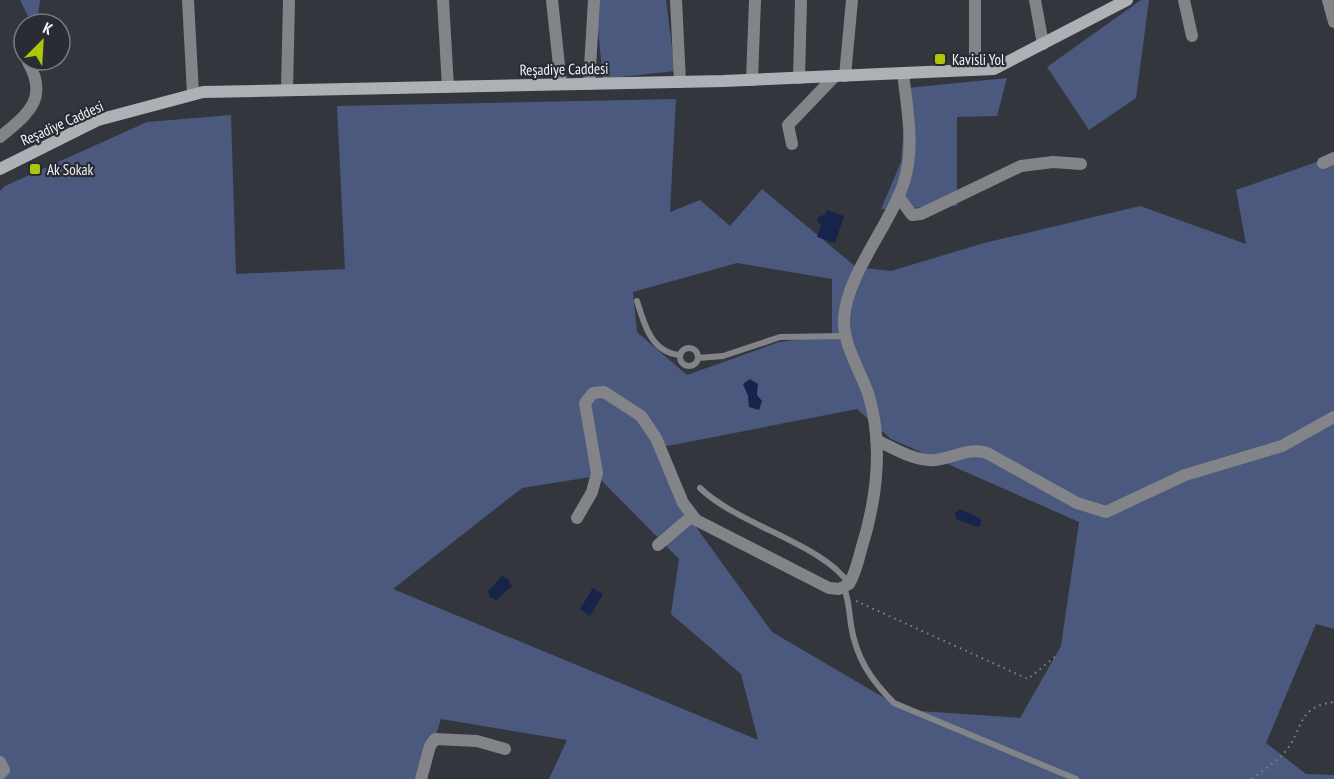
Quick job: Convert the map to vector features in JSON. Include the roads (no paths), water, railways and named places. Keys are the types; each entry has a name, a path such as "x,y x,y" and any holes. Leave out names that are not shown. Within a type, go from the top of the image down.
{"street":[{"path":"188,0 193,94"},
{"path":"287,90 289,0"},
{"path":"443,0 448,87"},
{"path":"552,0 561,84"},
{"path":"589,84 594,0"},
{"path":"676,0 680,30 680,82"},
{"path":"752,80 754,0"},
{"path":"799,78 801,0"},
{"path":"792,144 788,125 840,76 852,0"},
{"path":"975,0 975,70"},
{"path":"1035,0 1043,44"},
{"name":"Reşadiye Caddesi","path":"1,165 98,120 193,94 752,80 994,69 1127,0"},
{"path":"1184,0 1192,36"},
{"path":"1328,0 1334,22"},
{"path":"0,137 22,119 34,104 38,88 33,72"},
{"path":"576,518 592,492 597,473 585,403 590,396 598,392 610,396 641,416 656,438 673,482 692,516 704,525 829,588 847,590 872,512 877,478 876,440 868,395 846,336 846,309 862,264 898,196 907,172 910,144 903,73"},
{"path":"898,196 912,215 921,214 1021,166 1053,162 1081,164"},
{"path":"876,440 923,459 944,459 972,451 987,453 1077,502 1106,512 1185,475 1282,446 1334,417"},
{"path":"658,545 692,516"},
{"path":"421,779 430,746 435,739 477,741 505,749"},
{"path":"0,762 4,770 0,774"}],"lane":[{"path":"637,301 644,325 654,342 669,352 680,355"},
{"path":"698,358 723,356 780,337 846,336"},
{"path":"691,348 697,351 698,358 695,364 688,366 682,362 680,355 684,349 691,348"},
{"path":"700,488 727,508 828,562 847,590 851,628 862,662 871,681 894,703 1076,779"}],"place":[{"name":"Kavisli Yol","path":"940,59"},
{"name":"Ak Sokak","path":"35,169"}]}
